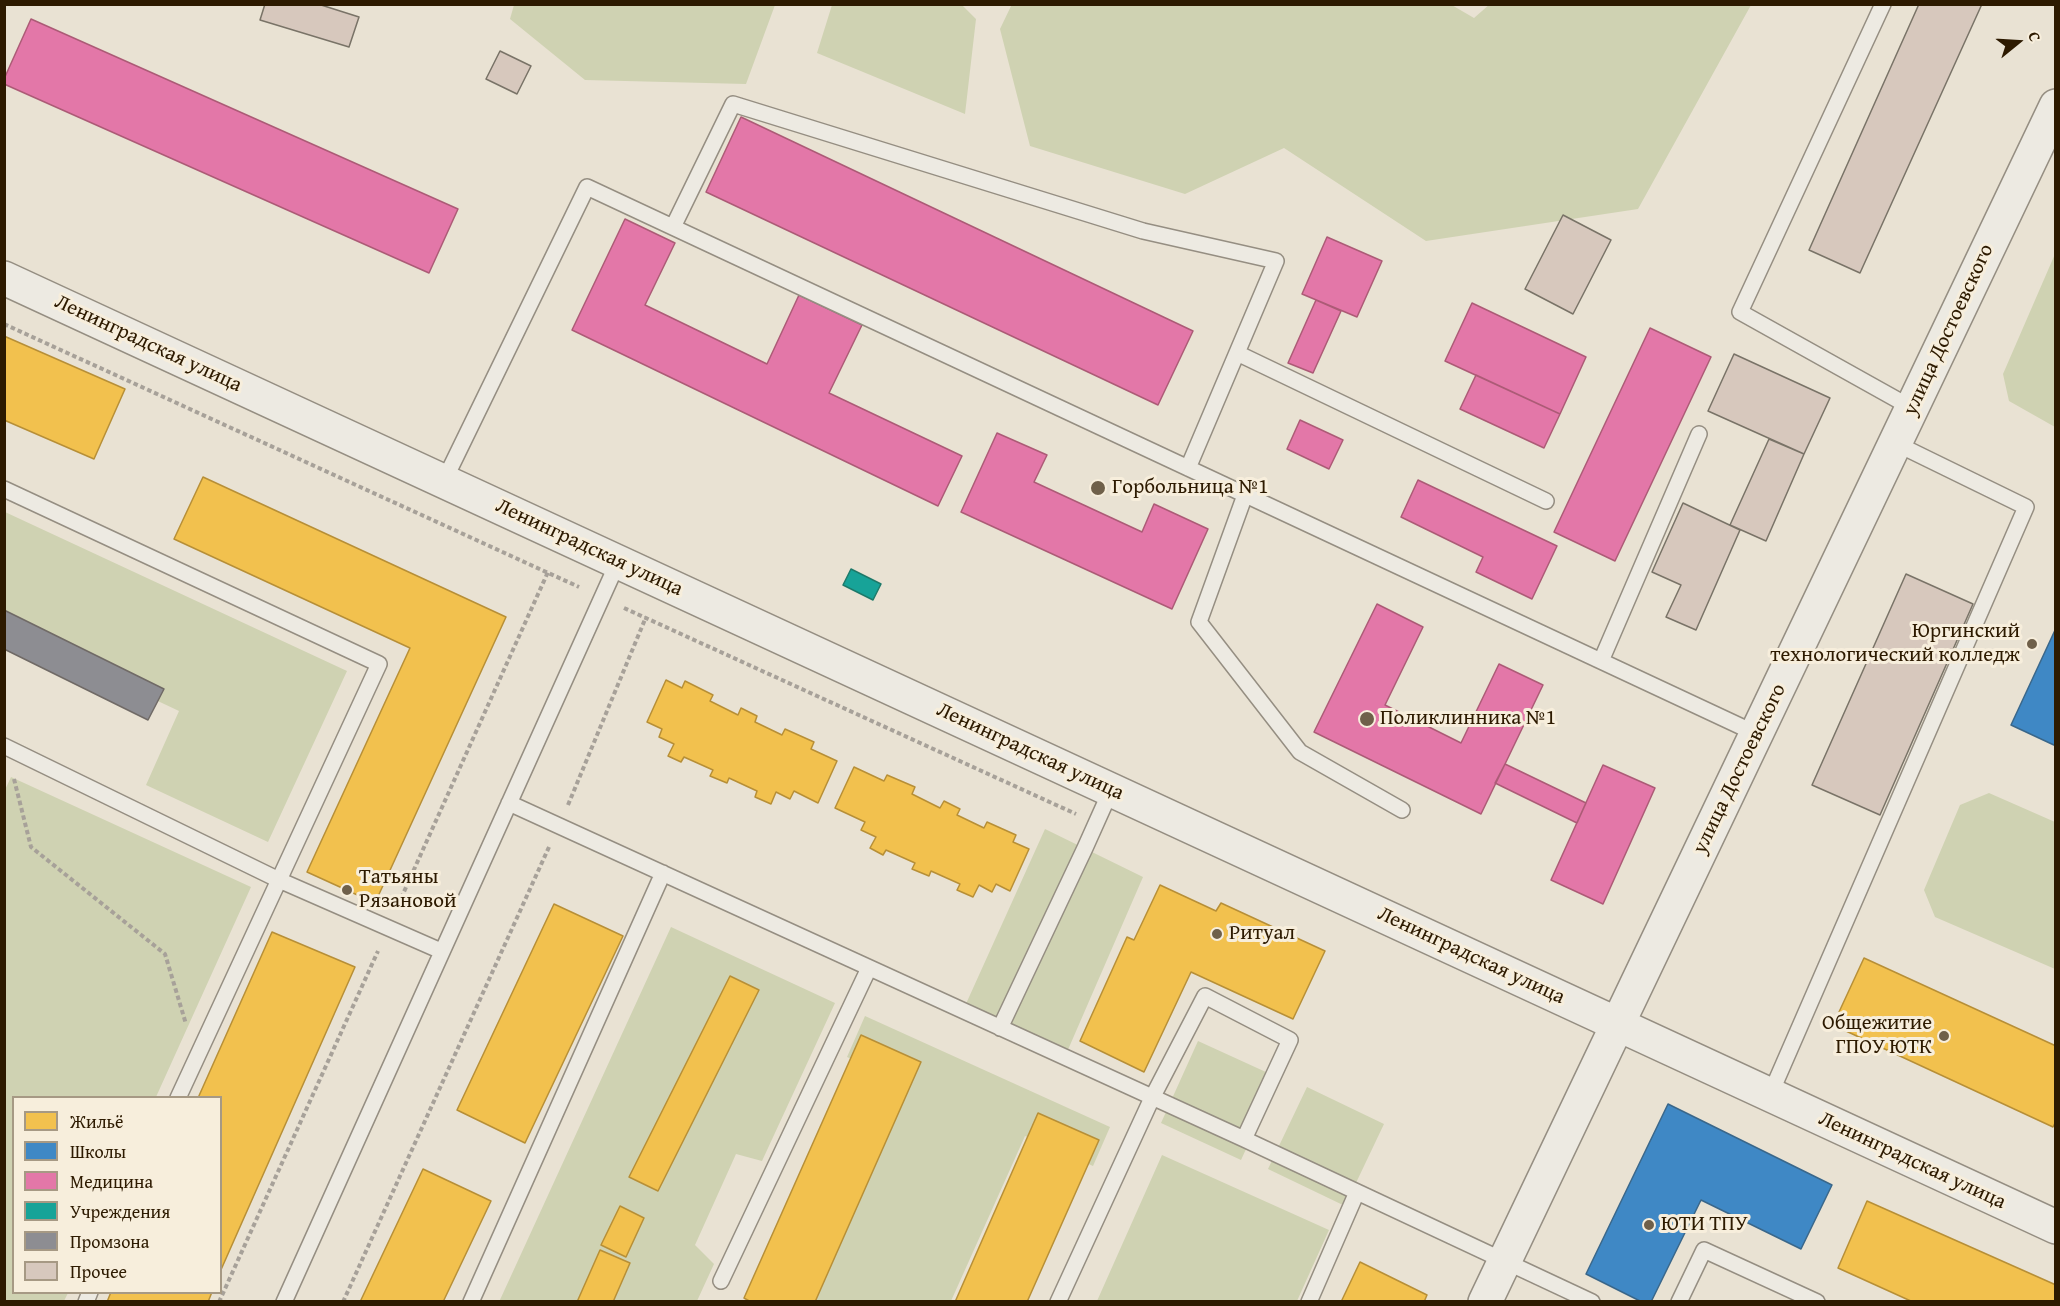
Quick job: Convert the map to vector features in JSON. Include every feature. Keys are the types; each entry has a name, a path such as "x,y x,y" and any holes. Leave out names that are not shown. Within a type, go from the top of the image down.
{"street":[{"name":"улица Достоевского","path":"1485,1302 2055,106"},
{"name":"Ленинградская улица","path":"4,278 2055,1227"}],"lane":[{"path":"1883,4 1740,312 1912,408"},
{"path":"673,227 733,104 1143,231 1276,261 1188,468"},
{"path":"444,481 587,187 1756,734"},
{"path":"1237,353 1546,501"},
{"path":"1600,661 1700,434"},
{"path":"1770,1095 2026,507 1895,443"},
{"path":"4,489 378,664 179,1096"},
{"path":"1245,495 1199,622 1300,752 1402,810"},
{"path":"284,1302 618,562"},
{"path":"5,747 279,880 441,951"},
{"path":"1000,1028 1111,790"},
{"path":"509,803 1244,1139 1592,1302"},
{"path":"471,1302 663,873"},
{"path":"721,1281 868,968"},
{"path":"1058,1302 1152,1098 1205,996 1290,1040 1244,1139"},
{"path":"1309,1302 1357,1192"},
{"path":"1679,1302 1704,1250 1817,1302"}],"path":[{"path":"4,324 1096,823"},
{"path":"343,1302 559,826 646,617"},
{"path":"5,747 31,847 165,954 196,1058"}],"green space":[{"path":"514,4 775,5 746,84 585,80 510,19"},
{"path":"1012,4 1450,4 1474,18 1490,4 1751,5 1638,209 1426,241 1284,148 1185,194 1030,146 1000,29"},
{"path":"832,5 962,5 976,19 965,114 817,53"},
{"path":"2055,254 2055,427 2009,401 2003,374"},
{"path":"5,512 347,671 268,842 146,785 179,711 5,629"},
{"path":"11,777 251,887 156,1096 12,1096 12,1294 68,1294 64,1301 5,1301 4,792"},
{"path":"1989,793 2055,822 2055,969 1935,917 1924,890 1960,805"},
{"path":"1045,829 1143,877 1067,1052 965,1006"},
{"path":"671,927 835,1003 762,1161 736,1154 695,1245 714,1264 697,1301 499,1302"},
{"path":"865,1016 1110,1127 1093,1166 1025,1136 951,1301 812,1302 909,1084 847,1057"},
{"path":"1198,1041 1279,1078 1241,1160 1161,1123"},
{"path":"1307,1087 1384,1124 1345,1206 1268,1169"},
{"path":"1162,1155 1329,1230 1297,1301 1097,1301"}],"building: Жильё":[{"path":"4,336 125,389 94,459 4,420"},
{"path":"203,477 506,617 375,903 307,872 410,648 174,539"},
{"path":"666,680 682,688 685,681 713,695 710,701 738,715 741,708 757,716 755,722 782,735 785,729 814,742 811,749 837,761 818,803 794,791 790,799 776,792 771,804 755,797 757,791 729,778 727,783 710,776 713,770 684,757 681,762 668,756 674,744 659,737 662,729 647,722"},
{"path":"854,767 884,781 887,775 915,787 912,794 940,808 944,801 960,809 957,815 984,828 987,822 1016,835 1013,842 1029,849 1010,891 996,884 992,892 979,885 973,897 957,890 960,884 931,871 929,876 912,869 915,863 886,850 883,855 870,848 876,837 861,830 865,822 835,808"},
{"path":"1160,885 1216,911 1221,903 1325,951 1293,1019 1191,972 1144,1072 1080,1041 1127,937 1134,940"},
{"path":"554,904 623,936 525,1143 457,1110"},
{"path":"272,932 355,967 222,1267 222,1096 199,1096"},
{"name":"Общежитие ГПОУ ЮТК","path":"1864,958 2056,1046 2056,1121 2053,1127 1833,1025"},
{"path":"730,976 759,990 658,1191 629,1177"},
{"path":"861,1035 921,1062 815,1302 751,1302 744,1298"},
{"path":"1038,1113 1099,1140 1027,1302 955,1302"},
{"path":"423,1169 491,1201 443,1302 360,1302"},
{"path":"1867,1201 2056,1285 2056,1302 1913,1302 1838,1268"},
{"path":"620,1206 644,1218 626,1257 601,1245"},
{"path":"600,1250 630,1263 613,1302 577,1302"},
{"path":"1360,1262 1427,1295 1424,1302 1341,1302"},
{"path":"110,1294 211,1294 208,1302 107,1302"}],"building: Школы":[{"path":"2056,628 2056,746 2011,725"},
{"name":"ЮТИ ТПУ","path":"1668,1104 1832,1185 1801,1249 1701,1200 1651,1302 1642,1302 1586,1274"}],"building: Медицина":[{"path":"31,19 458,209 429,273 4,84 4,79"},
{"path":"741,117 1193,331 1158,405 706,192"},
{"path":"625,219 675,243 645,305 767,364 799,295 862,325 829,393 962,456 938,506 572,330"},
{"path":"1327,237 1382,261 1357,317 1302,294"},
{"path":"1316,300 1341,311 1313,373 1288,363"},
{"path":"1472,303 1586,357 1560,414 1445,361"},
{"path":"1650,328 1711,357 1615,561 1554,532"},
{"path":"1476,375 1560,414 1544,448 1460,409"},
{"path":"1300,420 1343,440 1329,469 1287,449"},
{"path":"997,433 1047,455 1034,482 1142,532 1154,504 1208,529 1172,609 961,512"},
{"path":"1418,480 1557,546 1532,599 1476,572 1483,557 1401,517"},
{"name":"Поликлинника №1","path":"1377,604 1423,627 1385,705 1461,743 1499,664 1543,685 1481,814 1314,732"},
{"path":"1505,764 1586,803 1577,823 1495,783"},
{"path":"1603,765 1655,788 1603,904 1551,880"}],"building: Учреждения":[{"path":"851,569 881,584 873,600 843,585"}],"building: Промзона":[{"path":"4,610 164,689 148,720 4,649"}],"building: Прочее":[{"path":"265,4 318,4 359,17 349,47 260,20"},
{"path":"1919,4 1982,4 1860,273 1809,250"},
{"path":"500,51 531,66 517,94 486,79"},
{"path":"1563,215 1611,240 1573,314 1525,289"},
{"path":"1734,354 1830,398 1804,454 1708,411"},
{"path":"1769,439 1804,454 1766,541 1730,525"},
{"path":"1683,503 1740,530 1696,630 1666,617 1681,585 1652,572"},
{"path":"1906,574 1973,604 1880,815 1812,785"}],"place":[{"name":"Горбольница №1","path":"1098,488"},
{"name":"Юргинский технологический колледж","path":"2032,644"},
{"name":"Поликлинника №1","path":"1367,719"},
{"name":"Татьяны Рязановой","path":"347,890"},
{"name":"Ритуал","path":"1217,934"},
{"name":"Общежитие ГПОУ ЮТК","path":"1944,1036"},
{"name":"ЮТИ ТПУ","path":"1649,1225"}]}
